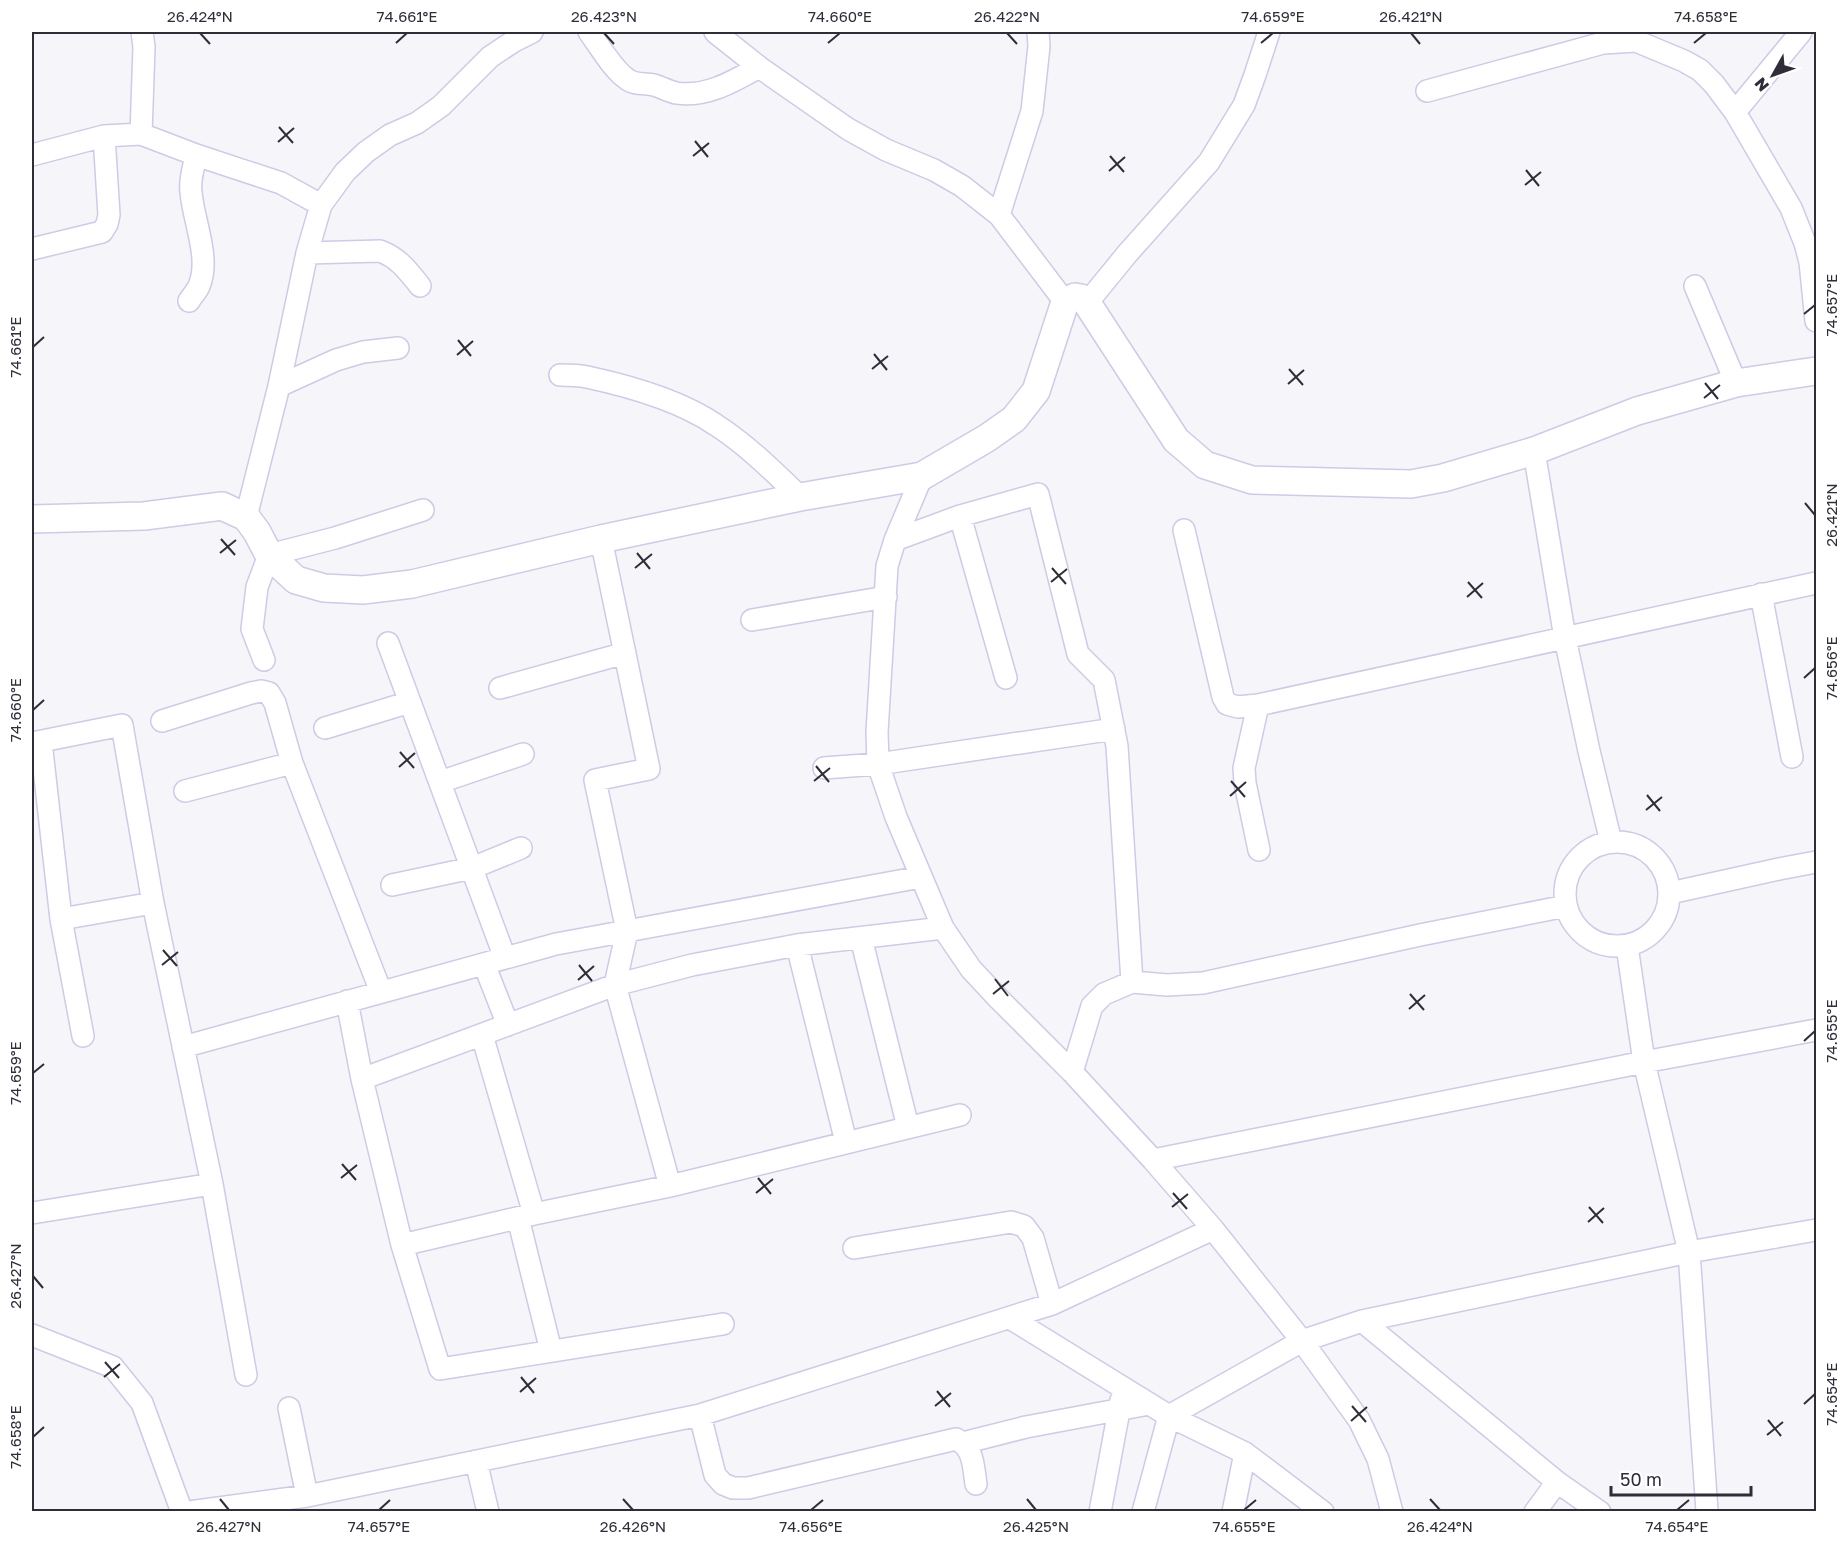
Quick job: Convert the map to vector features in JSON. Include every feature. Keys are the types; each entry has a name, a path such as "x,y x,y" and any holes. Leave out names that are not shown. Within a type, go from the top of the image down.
{"street":[{"path":"141,134 144,47 142,32"},
{"path":"246,517 279,386 306,253 321,205 345,172 366,152 390,135 417,123 441,106 490,57 532,32"},
{"path":"589,32 619,73 627,80 677,93 698,93 714,89 759,67"},
{"path":"999,215 1032,111 1039,46 1038,32"},
{"path":"32,519 144,516 222,506 246,517 269,555 296,580 324,588 363,590 412,584 602,539 800,497 922,476 987,438 1014,419 1036,391 1076,302 1127,254 1209,162 1244,105 1269,32"},
{"path":"1735,112 1801,32"},
{"path":"725,34 759,67 848,129 886,150 934,170 962,186 999,215 1076,302 1176,440 1205,465 1252,480 1411,484 1443,478 1534,451 1637,411 1736,383 1816,371"},
{"path":"1427,91 1600,37 1636,41 1700,70 1735,112 1791,208 1805,243 1813,281 1816,321"},
{"path":"32,155 104,136 141,134 281,183 321,205"},
{"path":"32,249 102,232 109,215 104,136"},
{"path":"189,301 199,286 203,260 198,221 191,192 196,155"},
{"path":"306,253 381,251 402,263 420,286"},
{"path":"1695,286 1736,383"},
{"path":"279,386 336,360 363,352 398,348"},
{"path":"560,375 585,376 643,392 685,408 715,424 743,445 800,497"},
{"path":"1534,451 1565,638 1611,842"},
{"path":"922,476 895,540 887,566 877,732 878,764 896,817 943,928 971,969 1072,1072 1213,1229 1302,1341 1359,1420 1378,1459 1392,1512"},
{"path":"895,540 960,516 1038,494 1078,654 1104,680 1114,729 1132,982"},
{"path":"269,555 334,538 423,510"},
{"path":"960,516 1006,678"},
{"path":"1184,530 1222,697 1227,704 1238,708 1816,582"},
{"path":"602,539 649,769 595,780 627,931 615,985 670,1186"},
{"path":"264,660 252,629 256,586 269,555"},
{"path":"1761,594 1792,758"},
{"path":"752,620 886,597"},
{"path":"388,643 505,958"},
{"path":"500,688 625,653"},
{"path":"162,721 251,693 261,691 269,693 275,703 292,764 381,992"},
{"path":"325,728 410,702"},
{"path":"1258,705 1244,775 1259,850"},
{"path":"83,1036 61,919 36,743 122,725 153,903 212,1184 246,1375"},
{"path":"824,768 878,764 1114,729"},
{"path":"440,782 523,754"},
{"path":"185,791 292,764"},
{"path":"1611,842 1636,846 1658,861 1666,876 1670,893 1668,908 1653,933 1627,946 1611,946 1589,938 1572,921 1566,906 1565,889 1570,872 1580,857 1594,847 1611,842"},
{"path":"393,885 472,868 521,848"},
{"path":"1670,893 1779,868 1816,862"},
{"path":"183,1047 556,944 921,877"},
{"path":"61,919 153,903"},
{"path":"1072,1072 1092,1006 1104,994 1132,982 1167,985 1203,983 1420,935 1566,906"},
{"path":"362,1079 615,985 692,965 796,945 943,928"},
{"path":"861,938 908,1127"},
{"path":"796,945 846,1142"},
{"path":"1627,946 1644,1062 1689,1252 1707,1511 1689,1512"},
{"path":"484,964 508,1025"},
{"path":"347,1002 362,1079 402,1245 440,1368 723,1324"},
{"path":"1153,1160 1816,1030"},
{"path":"482,1035 526,1216 551,1351"},
{"path":"402,1245 670,1186 960,1115"},
{"path":"32,1213 212,1184"},
{"path":"854,1248 1011,1222 1024,1226 1033,1238 1052,1304"},
{"path":"189,1512 307,1496 700,1415 1052,1304 1213,1229"},
{"path":"1143,1512 1169,1416 1302,1341 1362,1321 1689,1252 1816,1230"},
{"path":"1010,1318 1169,1416 1245,1454 1323,1512"},
{"path":"1362,1321 1557,1482 1600,1512"},
{"path":"32,1335 113,1367 142,1403 182,1512"},
{"path":"1100,1512 1124,1389"},
{"path":"963,1443 1026,1427 1149,1404"},
{"path":"289,1408 307,1496"},
{"path":"700,1415 715,1475 723,1484 733,1488 748,1488 956,1439 963,1443 970,1452 976,1484"},
{"path":"1233,1512 1245,1454"},
{"path":"476,1461 488,1512"},
{"path":"1535,1512 1557,1482"}]}
